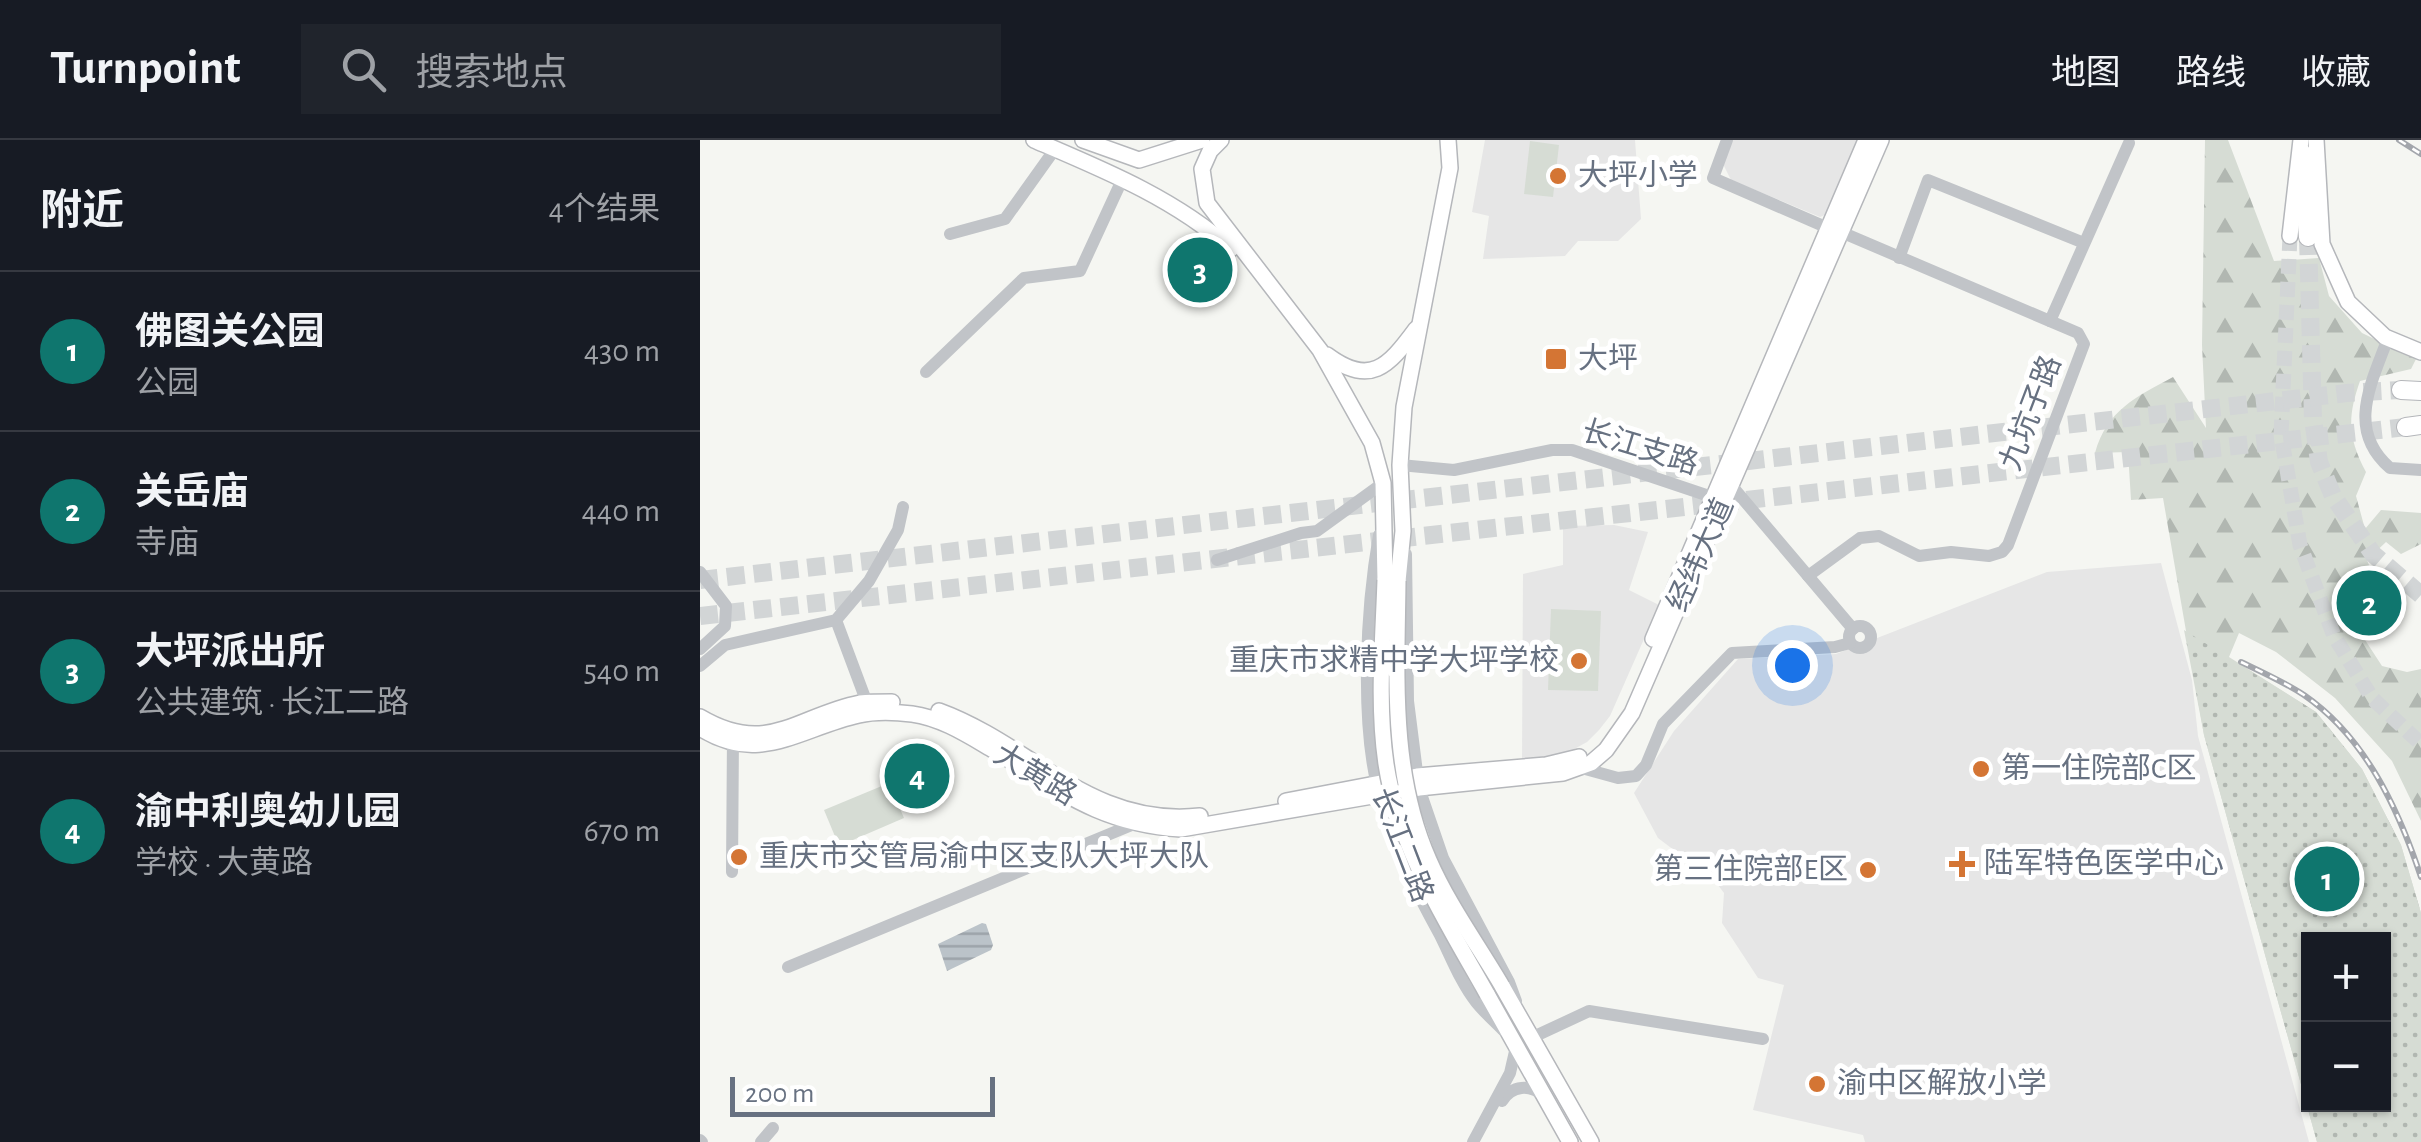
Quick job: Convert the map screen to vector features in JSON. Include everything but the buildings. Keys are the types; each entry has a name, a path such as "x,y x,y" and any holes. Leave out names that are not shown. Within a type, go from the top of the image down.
{"highway":[{"path":"2299,236 2306,144"},
{"path":"2400,390 2421,391"}],"main road":[{"name":"长江二路","path":"1034,140 1122,180 1202,226 1263,279"},
{"path":"1082,140 1139,160 1202,140"},
{"name":"长江二路","path":"1221,140 1205,158 1203,192 1216,217 1320,350 1372,443 1382,483 1392,580 1397,718 1406,792 1429,861 1521,1037 1592,1142"},
{"name":"长江二路","path":"1392,580 1403,531 1400,465 1404,407 1450,168 1451,140"},
{"name":"经纬大道","path":"1418,782 1530,779 1580,768 1606,750 1632,713 1732,485 1835,230 1866,140"},
{"name":"经纬大道","path":"1378,789 1561,763 1588,754 1600,744 1623,712 1712,497 1835,230 1881,140"},
{"path":"2306,144 2322,244 2348,302 2388,338 2421,352"},
{"name":"长江二路","path":"1320,350 1345,368 1376,371 1399,352 1421,323"},
{"name":"大黄路","path":"700,728 715,738 772,733 835,710 905,704 942,712 969,724 1136,818 1181,828 1378,789"},
{"name":"大黄路","path":"700,717 733,737"},
{"name":"长江二路","path":"1521,1037 1544,1096 1570,1142"}],"street":[{"name":"九坑子路","path":"1727,140 1713,178 2050,320 2078,333 2084,344 2008,545 2002,552 1988,556 1952,552 1920,556 1886,538 1870,535 1860,538 1808,576"},
{"path":"2050,320 2129,143"},
{"path":"950,234 1005,219 1055,149"},
{"path":"926,372 1024,278 1080,271 1122,180"},
{"path":"1898,258 1928,180 2084,243"},
{"path":"2388,338 2365,404 2370,447 2387,466 2421,470"},
{"name":"长江支路","path":"1400,465 1454,470 1552,450 1588,454 1712,497"},
{"path":"1217,560 1317,531 1382,483"},
{"path":"1561,763 1618,778 1636,776 1642,772 1664,724 1732,653 1835,648 1851,636 1808,576 1732,485"},
{"path":"700,666 724,646 836,620 869,582 898,530 903,507"},
{"name":"长江二路","path":"1384,508 1371,581 1369,688 1378,789 1390,831 1413,885 1476,1002 1521,1037"},
{"name":"长江二路","path":"1403,531 1408,581 1408,701 1418,782 1430,826 1458,888 1510,982 1521,1037"},
{"path":"700,572 726,606 726,626 700,649"},
{"path":"836,620 870,708"},
{"path":"732,872 733,737"},
{"path":"1390,831 1398,816 1408,812 1424,817 1430,826"},
{"path":"788,967 1136,818"},
{"path":"1475,1142 1510,1072 1521,1037 1574,1015 1589,1011 1764,1039"},
{"path":"1475,1142 1507,1092 1528,1088 1544,1096"},
{"path":"761,1142 774,1128"}],"shaded area":[{"name":"大坪小学","path":"1485,140 1635,140 1641,219 1618,241 1578,241 1565,256 1483,259 1489,216 1472,212"},
{"path":"1733,140 1859,140 1827,214 1820,217 1731,180 1723,164"},
{"name":"重庆市求精中学大坪学校","path":"1614,525 1648,532 1629,590 1659,605 1610,716 1599,730 1565,754 1522,760 1523,574 1563,565 1563,526"},
{"name":"陆军特色医学中心","path":"2161,563 2192,680 2198,736 2309,1142 1865,1142 1863,1135 1753,1110 1784,985 1758,978 1722,923 1724,893 1715,881 1658,838 1634,793 1674,731 1738,659 1836,654 2047,572"},
{"path":"986,924 993,945 991,950 947,971 938,944"}],"green space":[{"path":"2205,140 2228,140 2274,261 2319,258 2329,296 2362,333 2416,359 2411,369 2360,381 2351,428 2366,472 2356,496 2365,529 2381,510 2421,513 2421,544 2401,554 2386,542 2367,560 2373,575 2347,599 2356,626 2382,666 2407,672 2421,669 2421,821 2392,761 2335,698 2276,652 2239,633 2229,657 2316,712 2362,769 2401,845 2421,913 2421,1142 2317,1142 2309,1112 2391,1112 2391,932 2301,932 2301,1084 2204,735 2163,498 2131,500 2128,452 2095,453 2115,415 2135,398 2173,377 2206,428 2202,345"},
{"path":"1530,141 1559,145 1553,197 1524,194"},
{"path":"1551,609 1601,611 1598,691 1548,690"},
{"path":"2184,630 2316,712 2362,769 2401,845 2421,913 2421,1142 2317,1142 2309,1112 2391,1112 2391,932 2301,932 2301,1084 2204,735"},
{"path":"889,783 904,818 839,846 824,810"}],"tunnel":[{"path":"2290,236 2281,435 2300,545 2334,636 2372,698 2421,744"},
{"path":"2308,237 2313,419 2319,462 2333,496 2373,554 2421,595"},
{"path":"700,580 2347,393 2401,390"},
{"path":"700,616 2406,427"}],"railway":[{"path":"2399,140 2421,154"},
{"path":"2241,662 2304,695 2345,731 2390,800 2421,877"}],"place":[{"name":"大坪小学","path":"1558,176"},
{"name":"大坪派出所","path":"1200,270"},
{"name":"大坪","path":"1556,359"},
{"name":"关岳庙","path":"2369,603"},
{"name":"重庆市求精中学大坪学校","path":"1579,661"},
{"name":"第一住院部C区","path":"1981,769"},
{"name":"渝中利奥幼儿园","path":"917,776"},
{"name":"重庆市交管局渝中区支队大坪大队","path":"739,857"},
{"name":"陆军特色医学中心","path":"1962,864"},
{"name":"第三住院部E区","path":"1868,870"},
{"name":"佛图关公园","path":"2327,879"},
{"name":"渝中区解放小学","path":"1817,1084"}]}
